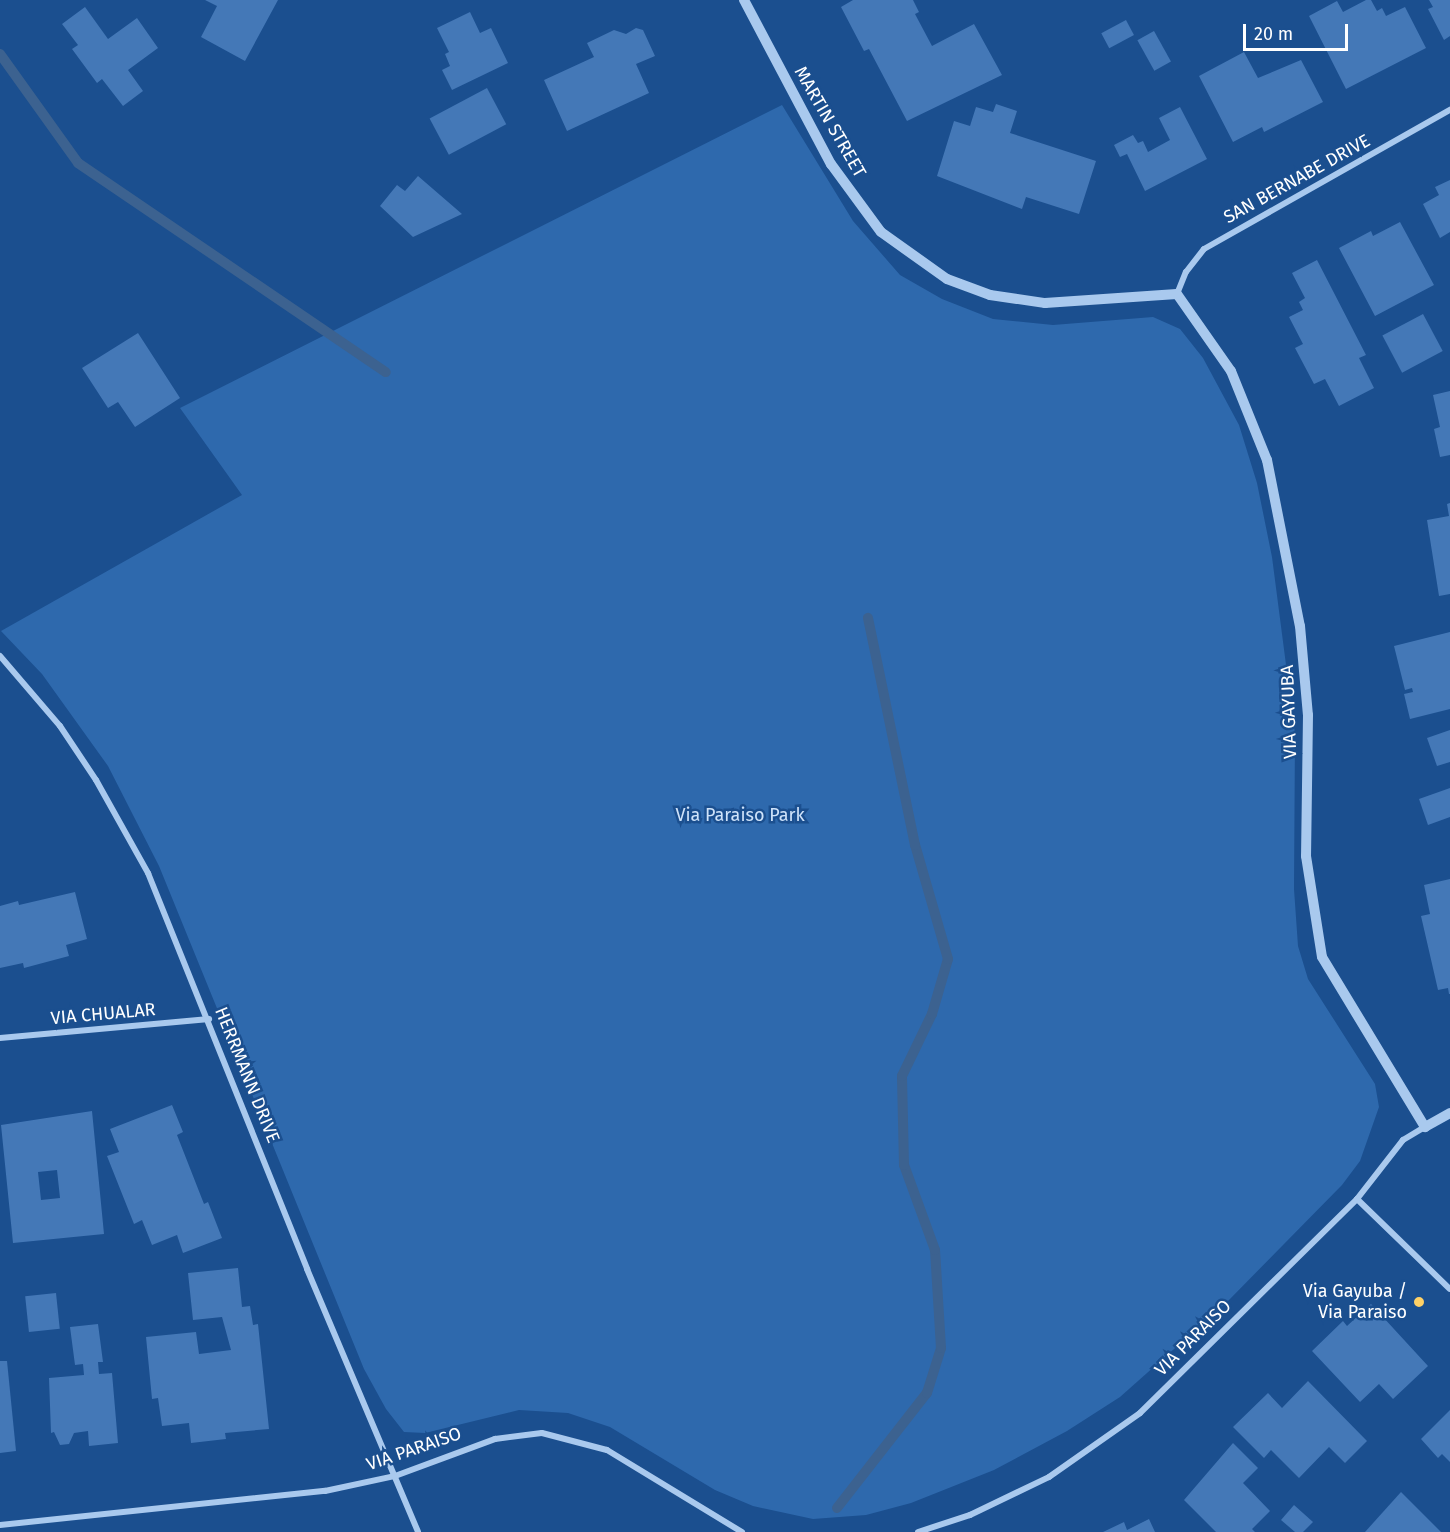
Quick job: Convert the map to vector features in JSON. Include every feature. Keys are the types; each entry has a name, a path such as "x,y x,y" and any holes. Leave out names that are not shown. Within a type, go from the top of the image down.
{"street":[{"name":"MARTIN STREET","path":"744,0 838,174 881,232 947,279 990,295 1045,303 1176,294"},
{"name":"SAN BERNABE DRIVE","path":"1176,294 1186,272 1204,249 1450,110"},
{"name":"VIA GAYUBA","path":"1176,294 1231,371 1267,460 1287,542 1300,626 1308,716 1306,856 1322,957 1425,1127"},
{"name":"HERRMANN DRIVE","path":"0,656 60,726 96,780 148,873 209,1019 307,1269 418,1532"},
{"name":"VIA CHUALAR","path":"0,1038 209,1019"},
{"name":"VIA PARAISO","path":"918,1532 970,1515 1049,1477 1140,1413 1357,1199 1403,1140 1450,1113"},
{"path":"1357,1199 1450,1289"},
{"name":"VIA PARAISO","path":"0,1525 325,1491 395,1476 495,1439 518,1433 561,1436 607,1450 635,1465 678,1496 742,1532"}],"green space":[{"name":"Via Paraiso Park","path":"782,105 853,221 900,275 942,299 993,319 1053,325 1153,317 1180,329 1203,358 1239,425 1257,483 1272,557 1295,734 1294,889 1298,946 1308,979 1375,1084 1379,1107 1360,1161 1342,1185 1228,1301 1120,1397 1067,1431 994,1470 911,1503 866,1515 813,1519 753,1506 715,1490 610,1427 568,1413 519,1410 425,1433 404,1432 386,1409 364,1369 159,866 108,766 42,674 1,631 242,495 180,408"}],"building":[{"path":"205,0 278,0 245,61 201,37 217,6"},
{"path":"853,0 913,0 919,12 915,14 932,46 974,24 1002,75 907,121 869,49 864,51 841,7"},
{"path":"1366,0 1371,0 1377,11 1382,8 1386,16 1405,7 1426,48 1346,89 1309,16 1337,1 1343,12"},
{"path":"1429,0 1450,0 1450,36 1444,40 1428,9 1433,7"},
{"path":"85,7 108,39 137,18 158,48 128,70 143,91 123,106 102,79 97,83 72,49 78,45 62,24"},
{"path":"470,12 480,33 491,28 508,63 452,90 442,70 450,66 445,54 449,52 437,28"},
{"path":"1126,20 1134,35 1109,48 1101,33"},
{"path":"636,28 643,30 655,56 636,64 649,93 567,131 544,80 594,57 587,43 614,30 626,34"},
{"path":"1154,31 1171,62 1154,71 1137,40"},
{"path":"1244,52 1258,78 1301,60 1323,102 1264,132 1262,127 1233,142 1199,76"},
{"path":"487,88 506,124 449,155 430,119"},
{"path":"996,104 1017,111 1010,133 1096,161 1079,214 1026,197 1022,209 937,176 954,121 970,126 976,107 993,112"},
{"path":"1180,107 1207,159 1145,191 1127,154 1120,157 1114,145 1133,135 1138,143 1143,141 1148,152 1170,140 1159,118"},
{"path":"418,176 462,214 413,237 380,206 397,185 405,191"},
{"path":"1450,180 1450,232 1440,238 1423,204 1439,195 1435,187"},
{"path":"1400,222 1434,285 1375,316 1339,248 1371,231 1373,236"},
{"path":"1317,260 1366,355 1359,358 1374,388 1339,406 1325,379 1314,384 1295,348 1303,344 1289,317 1303,310 1299,302 1305,298 1292,273"},
{"path":"1423,314 1443,351 1402,373 1382,336"},
{"path":"138,333 180,398 135,427 118,402 108,408 82,368"},
{"path":"1450,391 1450,455 1440,457 1434,429 1440,427 1433,395"},
{"path":"1450,503 1450,594 1439,596 1427,520 1449,516 1447,504"},
{"path":"1450,632 1450,709 1410,719 1404,694 1413,692 1412,688 1405,690 1394,646"},
{"path":"1450,730 1450,762 1437,766 1427,738"},
{"path":"1450,788 1450,817 1428,825 1419,799"},
{"path":"1450,879 1449,994 1448,988 1438,990 1421,916 1430,914 1424,885"},
{"path":"75,892 87,939 66,945 69,956 24,968 23,963 0,968 0,906 18,901 19,905"},
{"path":"172,1105 183,1132 177,1135 204,1204 208,1202 222,1238 183,1253 177,1235 152,1245 142,1220 134,1224 107,1156 119,1152 110,1129"},
{"path":"92,1111 104,1234 13,1243 1,1125","holes":["57,1170 60,1198 41,1200 38,1172"]},
{"path":"238,1268 242,1307 250,1306 253,1325 258,1324 269,1429 225,1433 226,1439 191,1443 189,1423 162,1426 158,1398 152,1399 146,1337 196,1332 199,1354 231,1350 222,1317 193,1320 188,1273"},
{"path":"56,1293 60,1329 29,1332 25,1296"},
{"path":"1371,1304 1428,1366 1393,1399 1379,1384 1360,1402 1312,1351 1343,1321 1347,1326"},
{"path":"98,1324 103,1362 98,1362 99,1374 112,1373 118,1443 89,1446 88,1431 74,1433 69,1444 60,1445 54,1432 51,1433 49,1378 84,1375 83,1364 75,1365 70,1327"},
{"path":"0,1361 7,1361 16,1451 0,1453"},
{"path":"1308,1381 1367,1441 1345,1463 1329,1447 1299,1478 1271,1450 1264,1458 1233,1427 1268,1393 1282,1408"},
{"path":"1450,1410 1450,1462 1442,1454 1438,1458 1421,1439"},
{"path":"1233,1443 1258,1468 1243,1483 1270,1511 1252,1529 1255,1532 1216,1532 1184,1500"},
{"path":"1401,1492 1441,1532 1365,1532"},
{"path":"1294,1505 1313,1522 1303,1532 1295,1532 1281,1520"},
{"path":"1149,1519 1155,1532 1103,1532 1124,1522 1127,1530"}],"waterway":[{"path":"0,54 78,163 386,372"},
{"path":"837,1508 927,1393 941,1348 935,1250 904,1165 902,1076 932,1014 948,959 915,845 868,618"}],"place":[{"name":"Via Gayuba / Via Paraiso","path":"1419,1302"}]}
